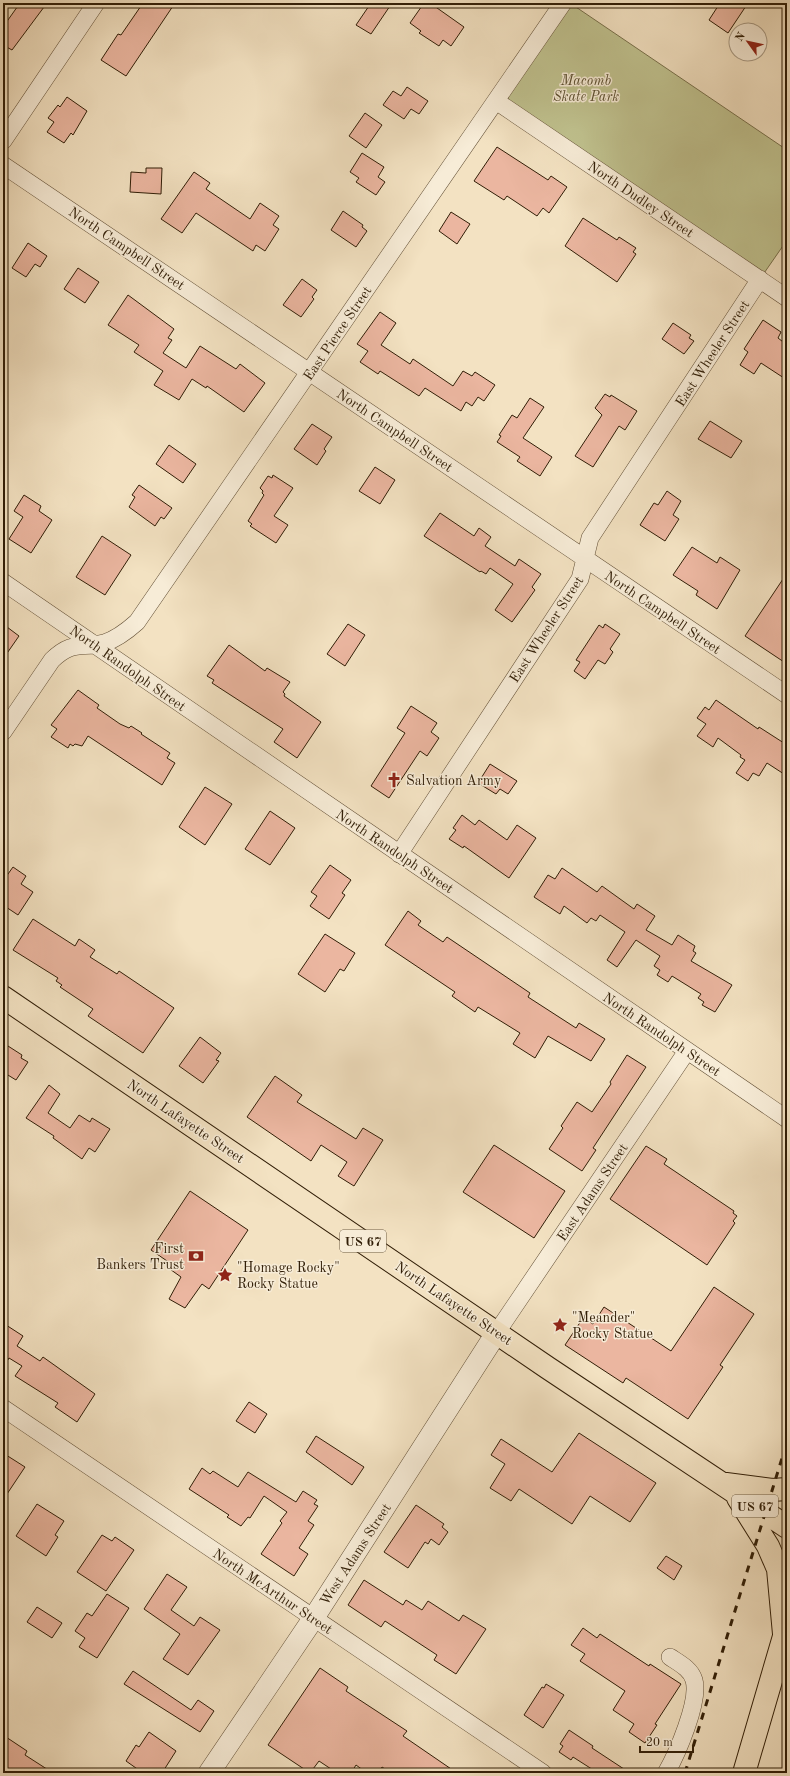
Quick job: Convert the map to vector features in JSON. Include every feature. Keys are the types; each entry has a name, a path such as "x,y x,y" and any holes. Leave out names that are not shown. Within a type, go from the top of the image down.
{"main road":[{"name":"North Lafayette Street","path":"3,997 787,1527"},
{"name":"US 67","path":"728,1487 772,1490 787,1489"},
{"path":"728,1487 768,1546 778,1569 786,1630 744,1773"}],"street":[{"path":"3,141 96,3"},
{"name":"East Pierce Street","path":"3,732 52,660 67,649 81,645 95,645 114,640 137,622 311,372 563,3"},
{"name":"North Dudley Street","path":"496,101 787,298"},
{"name":"North Campbell Street","path":"3,165 787,695"},
{"name":"East Wheeler Street","path":"399,854 580,579 590,538 760,279"},
{"name":"North Randolph Street","path":"3,582 787,1119"},
{"name":"East Adams Street","path":"497,1332 687,1051"},
{"name":"West Adams Street","path":"209,1773 313,1619 497,1332"},
{"name":"North McArthur Street","path":"3,1408 313,1619 543,1773"},
{"path":"666,1773 679,1748 695,1696 694,1679 690,1673 670,1657"}],"green space":[{"name":"Macomb Skate Park","path":"570,3 787,150 787,240 760,279 496,101"}],"building":[{"path":"20,3 47,3 12,50 3,45 3,27"},
{"path":"143,3 175,3 126,76 101,60 118,34 121,35"},
{"path":"371,3 392,3 371,34 356,25"},
{"path":"424,3 430,3 464,27 451,46 443,40 439,46 419,33 421,31 410,23"},
{"path":"720,3 748,3 735,22 728,22 728,33 709,20"},
{"path":"407,87 428,101 419,114 411,109 404,119 383,105 393,91 401,96"},
{"path":"67,97 87,111 73,135 71,133 64,143 47,132 54,122 48,118 58,105 60,107"},
{"path":"365,113 382,125 366,148 349,136"},
{"path":"497,147 548,180 551,176 567,187 549,213 543,208 537,216 507,196 504,200 474,181"},
{"path":"362,153 384,167 378,177 385,182 376,195 356,182 359,178 350,172"},
{"path":"146,168 162,168 161,194 130,192 131,172 146,173"},
{"path":"194,172 210,183 206,189 250,219 260,203 279,216 273,225 279,229 265,251 256,245 253,251 196,213 182,233 161,219"},
{"path":"343,211 363,225 362,227 367,231 356,247 331,230"},
{"path":"451,212 470,224 457,244 439,231"},
{"path":"583,218 617,240 619,237 636,248 633,252 636,254 617,282 565,246"},
{"path":"28,243 47,256 40,267 35,264 26,277 12,268"},
{"path":"78,268 99,282 85,303 64,289"},
{"path":"302,279 317,290 312,297 314,299 301,317 283,305"},
{"path":"128,295 174,329 168,338 172,340 163,353 186,368 200,346 236,369 240,364 265,383 244,412 207,386 206,388 192,379 179,400 154,385 163,371 134,352 139,345 108,325"},
{"path":"380,312 396,323 381,345 410,364 413,359 453,386 463,371 472,376 475,372 495,385 484,401 478,397 472,406 466,402 461,411 425,388 419,396 380,371 378,374 360,362 368,351 357,344"},
{"path":"763,320 781,332 778,338 787,345 787,380 761,363 754,374 740,365 748,352 744,349"},
{"path":"673,323 691,335 689,338 694,341 684,354 662,339"},
{"path":"605,394 610,397 611,395 637,411 625,430 619,426 593,467 575,456 602,415 595,408"},
{"path":"530,398 544,407 523,438 552,457 540,476 517,461 520,457 497,442 501,436 499,435 512,415 517,418"},
{"path":"710,421 742,441 731,458 698,439"},
{"path":"312,424 332,437 324,449 326,451 317,465 294,449"},
{"path":"169,445 196,464 183,483 156,464"},
{"path":"375,467 395,480 380,504 359,491"},
{"path":"273,475 293,488 274,516 288,525 276,543 250,526 252,524 248,521 264,495 260,488 268,476 272,478"},
{"path":"139,485 172,508 164,519 161,517 155,526 129,507 135,497 132,495"},
{"path":"667,491 681,501 673,515 679,519 665,541 640,525 654,503 658,505"},
{"path":"24,495 41,506 39,511 52,520 31,553 9,539 23,517 14,511"},
{"path":"440,513 474,536 479,528 491,537 485,546 515,566 519,559 541,574 532,587 535,590 512,622 495,610 513,584 490,568 486,574 481,571 480,572 424,536"},
{"path":"102,536 131,555 105,595 76,577"},
{"path":"692,547 717,563 720,557 740,570 717,609 696,595 698,591 673,575"},
{"path":"787,573 787,664 745,636"},
{"path":"3,624 19,636 3,659"},
{"path":"348,624 365,635 345,666 327,654"},
{"path":"605,624 620,634 610,649 613,652 605,664 598,660 585,679 574,671 580,662 576,660 599,625 603,628"},
{"path":"229,645 265,671 267,668 290,682 283,692 285,694 284,696 321,722 297,758 274,742 283,729 212,683 214,680 207,676"},
{"path":"78,690 99,705 97,708 120,724 129,728 131,726 170,753 167,758 175,763 162,785 88,736 82,746 75,744 73,746 70,744 68,748 51,737 57,729 51,725"},
{"path":"716,700 758,729 759,727 787,745 787,776 767,763 759,776 753,773 748,781 736,773 745,760 740,757 741,755 718,738 713,747 697,736 706,724 697,718 705,707 709,710"},
{"path":"411,706 437,723 431,732 439,738 427,756 420,751 389,798 371,786 405,733 397,728"},
{"path":"490,764 517,781 508,794 500,789 496,794 478,783"},
{"path":"205,787 232,804 205,845 179,827"},
{"path":"270,811 295,828 270,865 245,849"},
{"path":"462,815 475,825 479,820 507,840 517,825 536,838 509,878 464,846 463,848 449,839 456,830 453,828"},
{"path":"330,865 351,880 342,893 345,895 329,919 310,906 317,896 311,892"},
{"path":"13,867 26,876 21,884 33,892 18,915 3,905 3,881"},
{"path":"562,868 597,892 602,886 634,909 637,904 655,916 646,930 672,945 678,935 695,946 693,951 696,953 691,961 732,985 715,1012 702,1005 704,1002 698,998 701,994 672,976 668,982 657,975 660,970 654,966 660,956 636,940 617,967 607,960 625,932 600,915 596,921 591,918 587,923 564,906 560,914 534,897 548,875 555,879"},
{"path":"408,911 421,921 418,925 443,942 447,937 530,993 528,997 576,1028 579,1023 605,1039 591,1061 548,1036 535,1058 513,1044 520,1033 478,1007 475,1012 452,996 455,992 385,945"},
{"path":"33,919 75,946 79,939 95,950 90,957 117,974 119,971 174,1008 143,1053 88,1016 93,1009 60,987 62,985 56,981 58,978 13,950"},
{"path":"325,934 355,953 344,971 340,969 325,992 298,974"},
{"path":"200,1037 221,1053 216,1060 219,1061 203,1083 179,1066"},
{"path":"8,1046 22,1055 21,1058 28,1062 16,1080 3,1072 3,1054"},
{"path":"627,1055 646,1067 593,1148 596,1150 582,1171 549,1149 563,1128 561,1126 577,1102 592,1112 611,1084 610,1082"},
{"path":"275,1076 302,1095 297,1102 356,1139 363,1128 383,1140 354,1186 338,1176 347,1162 321,1145 311,1161 247,1117"},
{"path":"49,1085 60,1094 48,1113 70,1128 79,1115 90,1122 92,1118 110,1129 95,1152 89,1148 82,1159 53,1138 54,1136 26,1118"},
{"path":"494,1145 565,1191 534,1238 463,1192"},
{"path":"646,1146 667,1159 664,1164 734,1211 733,1213 737,1216 733,1221 735,1223 707,1265 610,1199"},
{"name":"First Bankers Trust","path":"190,1191 248,1230 209,1289 202,1284 185,1308 169,1299 181,1277 167,1267 170,1263 151,1250"},
{"path":"714,1287 754,1314 720,1365 723,1367 688,1419 626,1378 623,1383 565,1345 583,1318 593,1324 604,1307 671,1351"},
{"path":"3,1323 23,1336 17,1346 40,1361 43,1357 95,1394 77,1422 55,1407 58,1403 15,1376 22,1366 9,1358 3,1368"},
{"path":"249,1402 267,1414 255,1433 236,1421"},
{"path":"579,1433 656,1483 630,1522 590,1496 572,1524 519,1489 511,1501 490,1488 505,1464 491,1455 501,1439 552,1472"},
{"path":"316,1436 364,1467 352,1485 306,1452"},
{"path":"3,1453 25,1467 3,1500"},
{"path":"202,1468 210,1474 213,1471 238,1487 248,1472 296,1502 303,1491 317,1500 314,1504 318,1506 308,1521 314,1525 299,1548 308,1554 294,1576 261,1554 282,1523 280,1521 287,1512 264,1496 250,1518 248,1517 241,1526 227,1517 229,1515 189,1489"},
{"path":"37,1504 64,1521 55,1535 58,1537 46,1556 16,1536"},
{"path":"416,1505 444,1524 442,1527 448,1532 439,1545 431,1539 428,1544 425,1542 408,1568 384,1552"},
{"path":"102,1535 112,1541 115,1537 134,1550 106,1591 77,1572"},
{"path":"666,1556 682,1566 674,1580 657,1568"},
{"path":"167,1574 187,1587 171,1610 194,1626 200,1617 220,1630 188,1675 163,1659 180,1634 144,1609"},
{"path":"364,1580 403,1605 406,1600 422,1610 428,1601 459,1621 463,1615 486,1629 456,1674 434,1660 437,1655 385,1621 381,1627 348,1605"},
{"path":"107,1594 129,1608 97,1658 79,1647 85,1638 75,1631 87,1613 92,1616"},
{"path":"37,1607 62,1623 52,1638 27,1622"},
{"path":"583,1628 597,1638 600,1634 649,1666 650,1664 681,1684 655,1724 657,1725 645,1743 629,1732 634,1724 613,1710 625,1691 580,1661 585,1654 571,1645"},
{"path":"320,1668 348,1687 346,1691 407,1731 403,1736 457,1773 391,1773 382,1767 378,1773 367,1773 356,1765 351,1773 337,1773 319,1761 310,1773 268,1745"},
{"path":"133,1671 191,1710 198,1700 214,1711 200,1732 124,1684"},
{"path":"546,1684 564,1695 543,1728 524,1715 542,1687 544,1688"},
{"path":"569,1730 593,1746 592,1748 630,1773 598,1773 573,1757 571,1760 559,1752 563,1746 560,1744"},
{"path":"149,1732 176,1751 162,1773 143,1773 126,1761 136,1745 139,1747"},
{"path":"3,1735 27,1751 25,1755 53,1773 3,1773"}],"railway":[{"path":"685,1773 787,1442"}],"place":[{"name":"Salvation Army","path":"394,780"},
{"name":"First Bankers Trust","path":"196,1256"},
{"name":"\"Homage Rocky\" Rocky Statue","path":"225,1275"},
{"name":"\"Meander\" Rocky Statue","path":"560,1325"}]}
